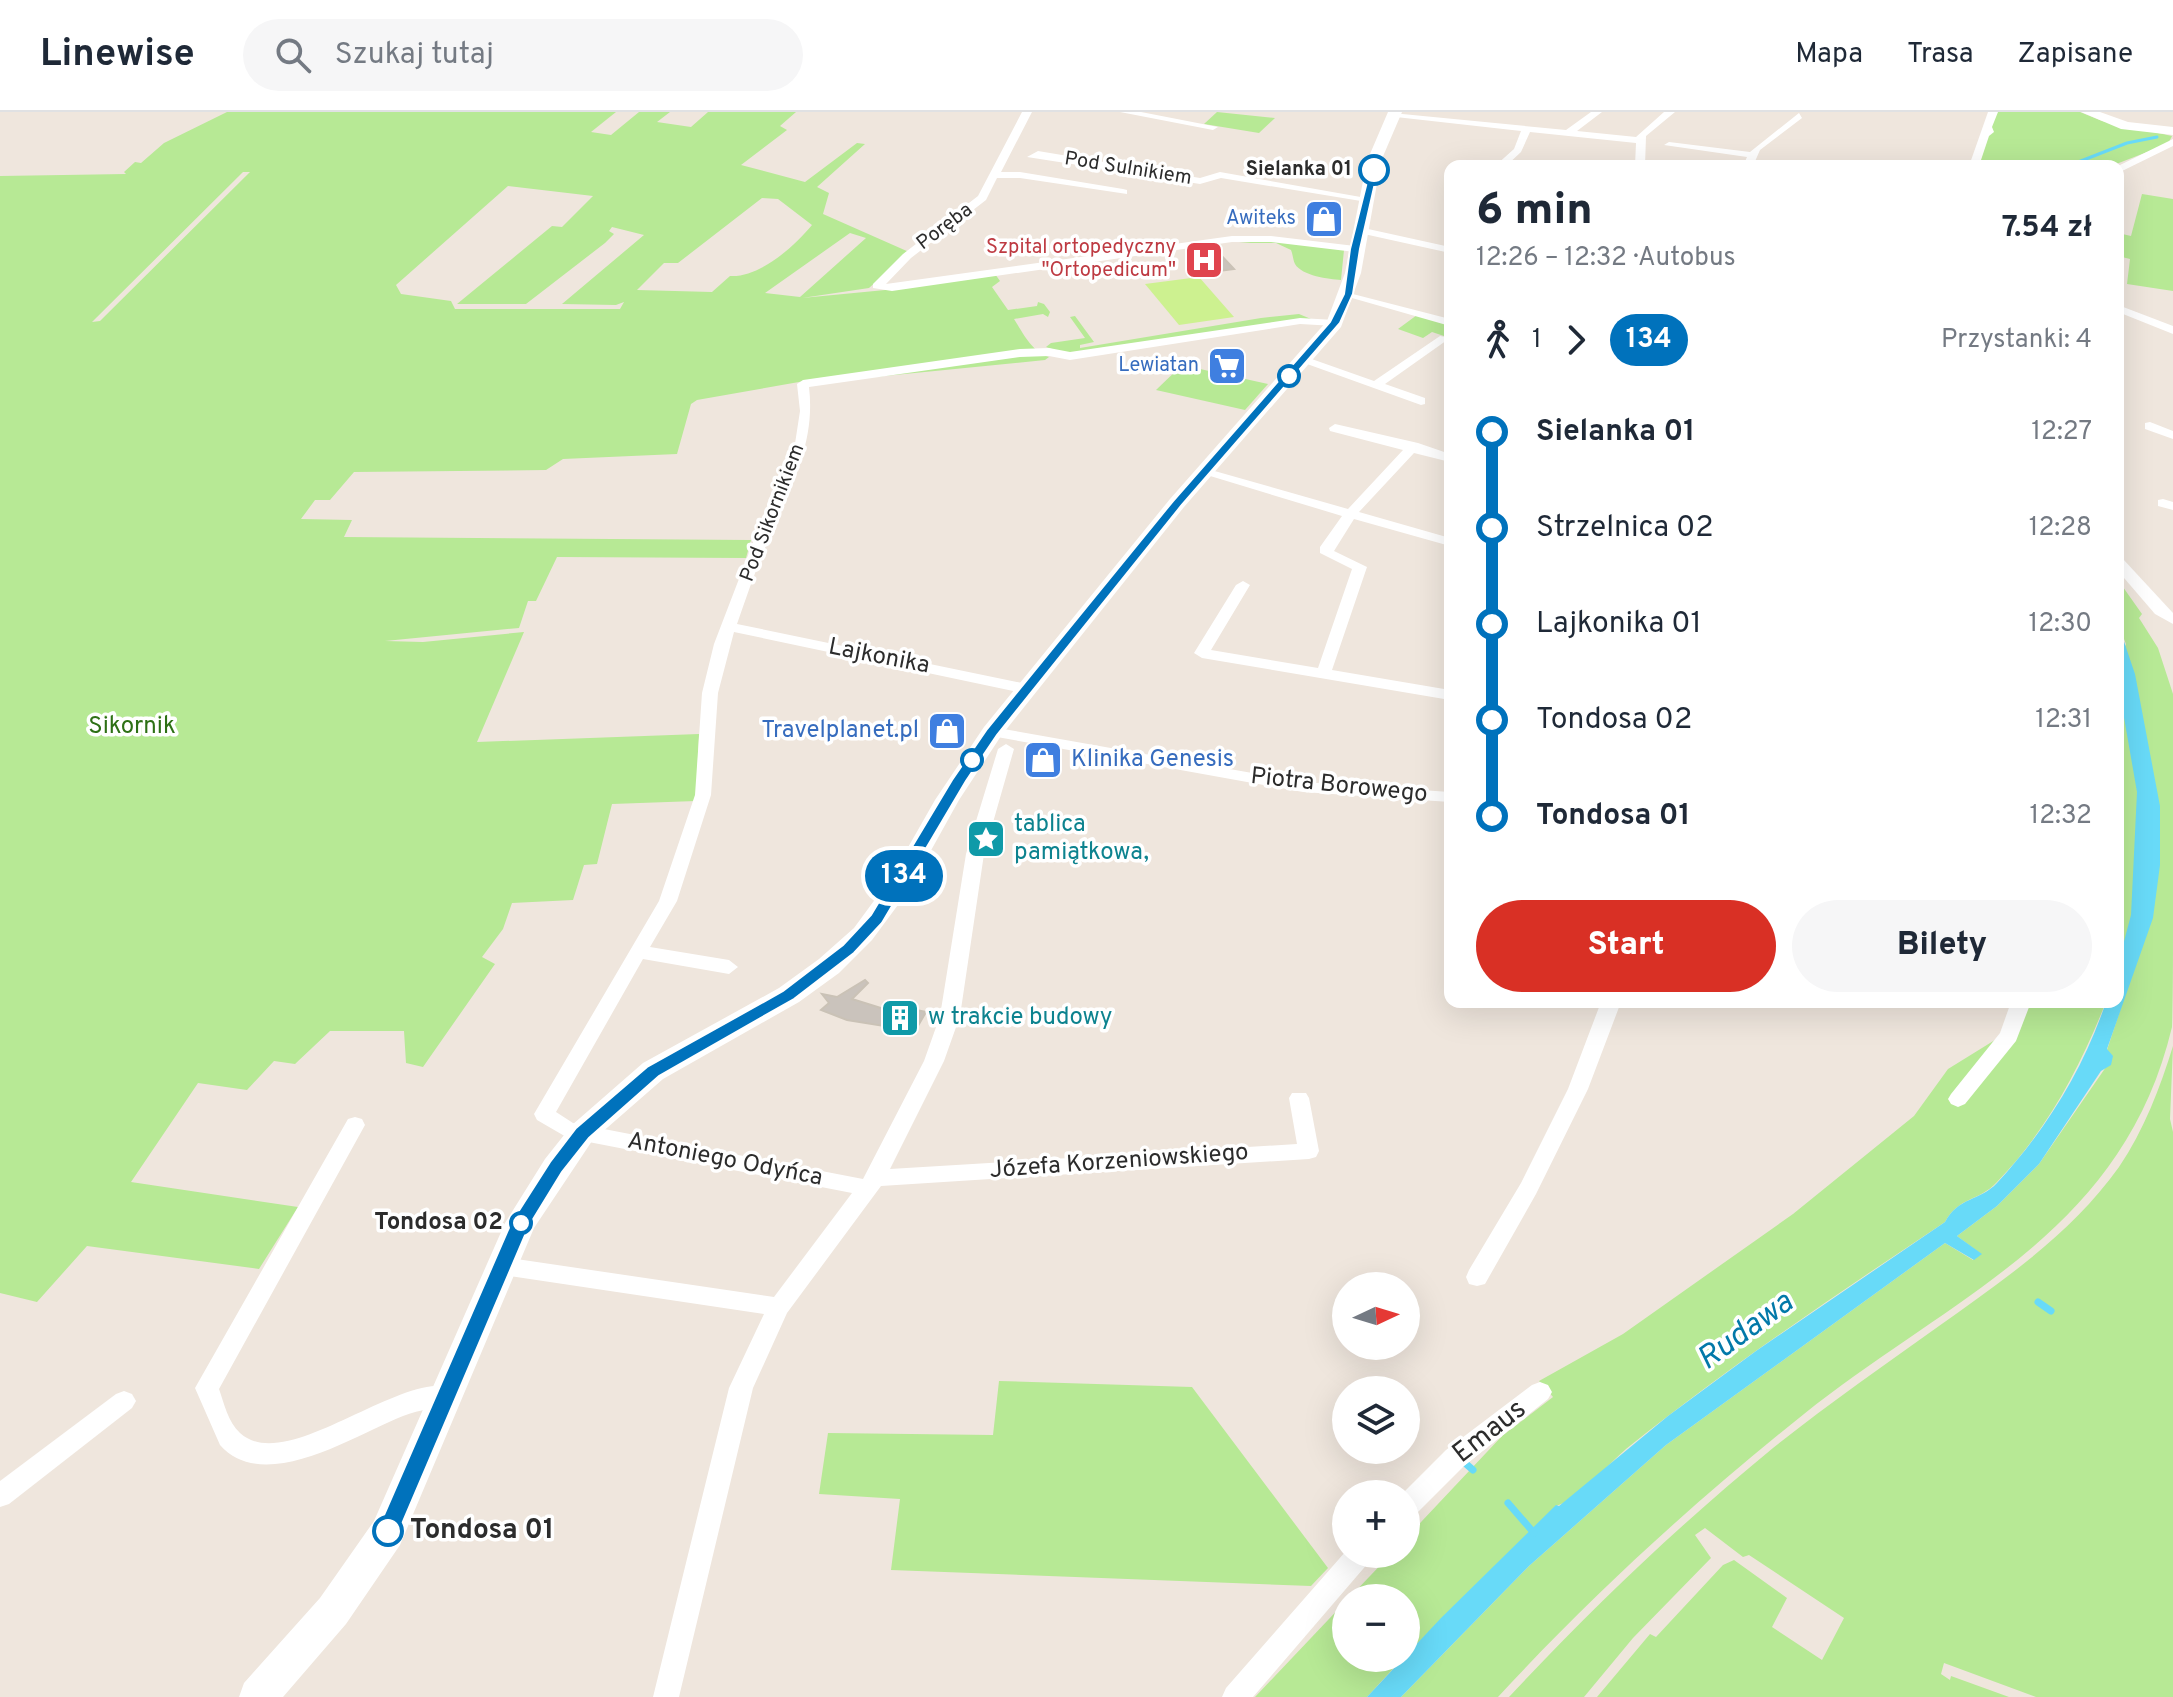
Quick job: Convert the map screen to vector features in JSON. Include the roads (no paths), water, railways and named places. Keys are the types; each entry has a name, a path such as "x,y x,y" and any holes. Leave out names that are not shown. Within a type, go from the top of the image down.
{"street":[{"name":"Poręba","path":"1027,112 982,198 907,256 877,286 882,288 1232,239 1280,240 1355,249"},
{"path":"1125,112 1213,127"},
{"path":"1568,133 1597,112"},
{"path":"1640,160 1641,135 1670,112"},
{"path":"1976,160 1985,134 1989,132 1987,127 1993,112"},
{"path":"2088,112 2126,126 2173,131"},
{"path":"666,1697 741,1388 779,1307 872,1183 934,1061 950,1016 975,854 999,741 1027,689 1204,472 1302,360 1326,322 1349,294 1359,230 1380,147 1393,114 1639,140"},
{"path":"1750,160 1799,116"},
{"path":"1507,160 1518,150 1527,129"},
{"path":"2124,167 2173,142"},
{"path":"1669,145 1744,160"},
{"name":"Pod Sulnikiem","path":"1032,157 1038,154 1200,181 1220,175 1367,199"},
{"path":"995,175 1020,175 1123,192"},
{"path":"1359,230 1444,249"},
{"path":"1349,294 1444,321"},
{"path":"2124,310 2173,330"},
{"name":"Pod Sikornikiem","path":"582,1133 551,1121 544,1114 544,1109 668,901 703,795 710,693 722,644 731,627 759,545 800,450 806,411 803,384 1020,353 1049,352 1070,356 1326,322"},
{"path":"1376,385 1444,338"},
{"path":"1302,360 1421,401"},
{"path":"2150,426 2173,435"},
{"path":"1335,428 1444,456"},
{"path":"1323,675 1360,567 1333,558 1327,550 1350,514 1413,446"},
{"path":"1204,472 1444,540"},
{"path":"2124,569 2160,611 2173,620"},
{"path":"1243,585 1202,653 1444,694"},
{"name":"Lajkonika","path":"731,627 1027,689"},
{"path":"258,1697 333,1611 367,1565 391,1524 537,1193 582,1133 653,1071 789,995 848,949 887,904 959,780 999,741"},
{"name":"Piotra Borowego","path":"999,741 1303,787 1444,797"},
{"path":"639,952 729,967"},
{"path":"1477,1277 1529,1188 1578,1089 1609,1008"},
{"path":"1958,1099 2009,1036 2019,1008"},
{"name":"Józefa Korzeniowskiego","path":"872,1183 1309,1151 1299,1098"},
{"path":"355,1125 207,1388 224,1431 242,1450 257,1455 300,1448 412,1401 433,1395 448,1395"},
{"name":"Antoniego Odyńca","path":"582,1133 872,1183"},
{"path":"503,1266 779,1307"},
{"name":"Emaus","path":"1420,1493 1455,1458 1540,1392"},
{"path":"0,1496 124,1401"},
{"path":"1235,1697 1348,1568"}],"water":[{"path":"2124,642 2135,674 2160,806 2160,865 2153,918 2124,1001 2124,941 2131,915 2137,792 2124,717"},
{"path":"2104,1008 2121,1008 2107,1049 2113,1056 2111,1065 2101,1071 2039,1164 1997,1206 1957,1236 1982,1254 1974,1260 1945,1243 1666,1445 1529,1566 1401,1697 1367,1697 1390,1672 1420,1672 1420,1640 1556,1505 1559,1506 1668,1416 1756,1351 1945,1222 1963,1203 1997,1183 2047,1120 2086,1052"}],"waterway":[{"path":"2083,160 2127,143 2157,137"},
{"path":"2038,1302 2051,1311"},
{"path":"1465,1463 1473,1470"},
{"path":"1508,1503 1534,1533"}],"place":[{"name":"Sielanka 01","path":"1374,170"},
{"name":"Awiteks","path":"1324,219"},
{"name":"Szpital ortopedyczny \"Ortopedicum\"","path":"1204,260"},
{"name":"Lewiatan","path":"1227,366"},
{"name":"Travelplanet.pl","path":"947,731"},
{"name":"Klinika Genesis","path":"1043,760"},
{"name":"tablica pamiątkowa,","path":"986,839"},
{"name":"w trakcie budowy","path":"900,1018"},
{"name":"Tondosa 02","path":"521,1223"},
{"name":"Tondosa 01","path":"388,1531"}],"park label":[{"name":"Sikornik","path":"132,727"}],"water label":[{"name":"Rudawa","path":"1746,1332"}]}
